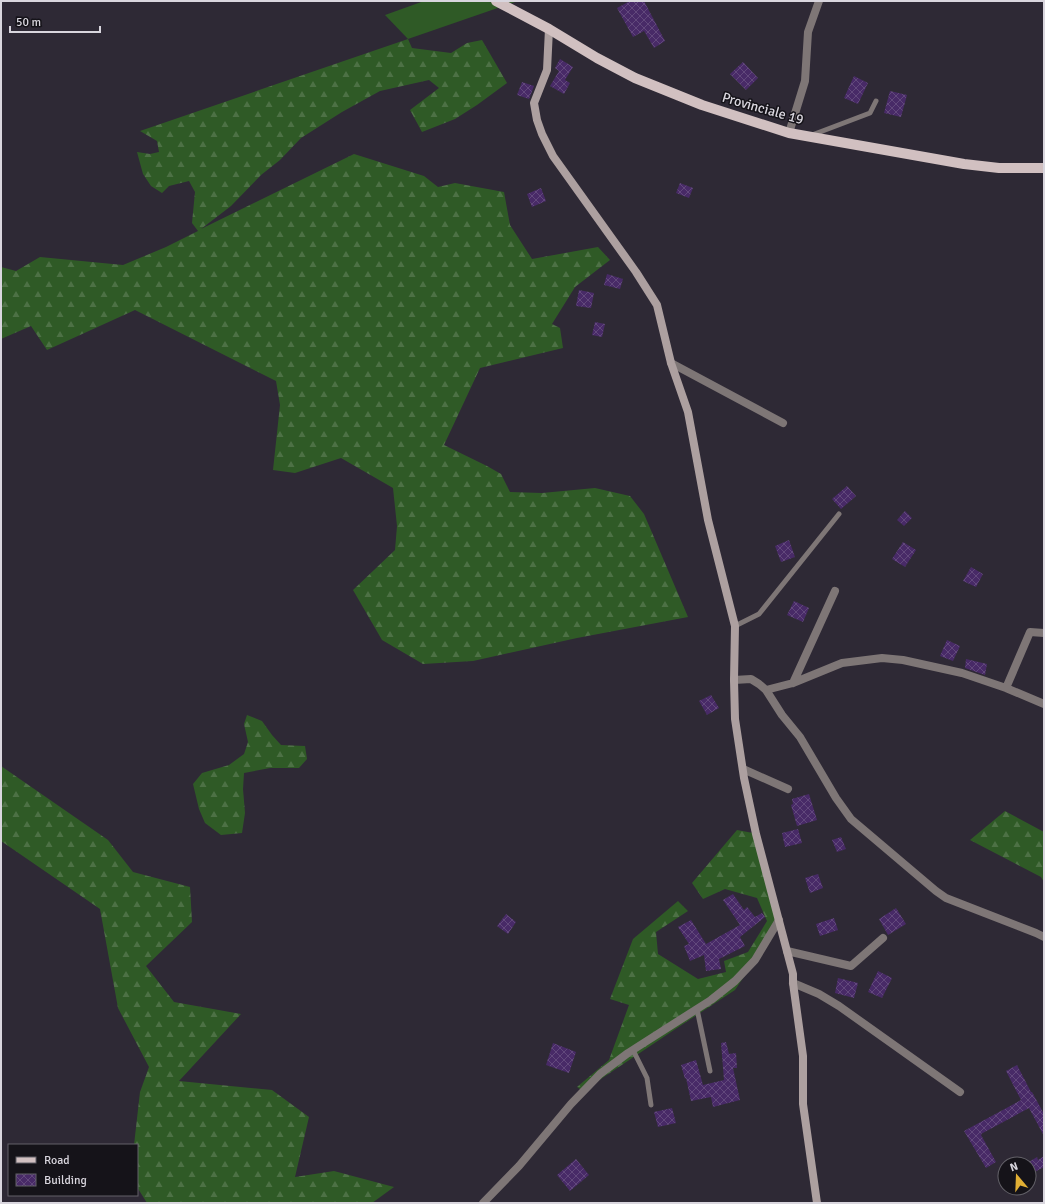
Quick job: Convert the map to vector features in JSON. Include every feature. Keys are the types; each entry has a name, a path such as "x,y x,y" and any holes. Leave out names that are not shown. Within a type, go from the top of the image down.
{"main road":[{"name":"Provinciale 19","path":"496,1 635,78 702,105 789,133 964,164 999,168 1044,168"}],"street":[{"path":"789,133 805,81 808,32 819,1"},
{"path":"549,29 547,70 534,103 537,120 542,134 553,156 636,272 656,305 671,363 688,412 708,520 735,626 735,719 743,769 756,834 793,974 803,1056 802,1104 817,1203"},
{"path":"671,363 783,423"},
{"path":"794,683 835,591"},
{"path":"1006,688 1030,632 1044,633"},
{"path":"766,690 794,683 842,663 882,658 926,664 962,673 1006,688 1044,704"},
{"path":"734,680 751,679 766,690 782,715 800,737 844,811 936,891 946,898 1044,937"},
{"path":"743,769 788,789"},
{"path":"483,1203 519,1166 571,1104 600,1074 633,1050 697,1009 735,981 755,960 778,920"},
{"path":"787,950 851,966 883,938"},
{"path":"793,983 819,994 839,1006 960,1092"}],"lane":[{"path":"789,133 811,135 870,113 876,101"},
{"path":"735,626 759,614 839,514"},
{"path":"697,1009 710,1071"},
{"path":"633,1050 647,1078 651,1105"}],"green space":[{"path":"424,1 518,1 408,39 385,15"},
{"path":"408,39 412,48 451,53 467,43 482,40 507,83 455,119 422,132 410,110 439,88 429,80 380,91 342,112 301,138 280,160 261,175 231,206 201,229 354,154 424,176 438,187 455,183 504,192 510,225 532,259 598,247 610,260 575,287 552,324 560,328 563,348 480,368 444,445 501,474 510,492 542,493 595,488 630,496 644,514 688,617 577,638 473,661 423,664 382,640 353,590 395,550 397,526 393,488 341,458 295,473 273,470 280,405 276,381 135,310 47,350 31,326 1,339 1,267 16,271 40,257 123,265 166,247 198,231 192,223 195,192 189,181 169,186 162,193 151,186 143,174 137,152 150,154 159,152 157,141 140,131"},
{"path":"247,715 262,721 281,745 305,746 307,759 299,768 270,768 244,773 243,789 245,813 242,833 221,835 205,823 199,809 193,784 202,773 229,765 244,754 248,742 244,724"},
{"path":"1,766 108,840 133,872 190,887 192,922 146,966 174,1002 241,1014 179,1081 272,1090 309,1117 295,1177 334,1171 394,1187 372,1203 147,1203 138,1189 138,1144 134,1144 140,1092 149,1067 118,1008 100,909 1,841"},
{"path":"1005,811 1044,832 1044,882 1041,877 970,840"},
{"path":"737,830 753,833 777,916 772,935 735,990 583,1091 577,1087 609,1060 629,1005 610,999 633,939 678,901 688,911 656,932 658,954 698,979 726,972 724,961 748,952 767,921 757,898 725,889 703,899 692,883"}],"building":[{"path":"630,1 644,1 665,41 654,48 644,31 633,37 617,8"},
{"path":"560,59 573,67 565,80 570,83 564,94 550,86 559,71 555,68"},
{"path":"743,62 758,78 746,90 730,74"},
{"path":"854,76 868,83 858,104 844,98"},
{"path":"522,82 534,86 529,99 517,95"},
{"path":"890,91 907,95 901,117 884,113"},
{"path":"680,183 693,188 689,198 676,193"},
{"path":"541,188 546,201 532,207 527,194"},
{"path":"607,274 623,279 620,289 604,285"},
{"path":"579,290 594,293 591,308 576,306"},
{"path":"595,322 605,324 602,337 592,335"},
{"path":"847,486 856,496 841,509 832,499"},
{"path":"905,511 912,518 904,526 897,520"},
{"path":"789,540 795,557 781,562 775,546"},
{"path":"903,542 916,550 905,567 892,559"},
{"path":"971,567 983,574 976,587 963,581"},
{"path":"794,601 809,608 803,622 787,615"},
{"path":"947,640 960,646 953,661 940,656"},
{"path":"966,659 987,664 985,675 965,668"},
{"path":"711,695 719,708 707,715 699,701"},
{"path":"809,794 817,820 797,826 791,805 793,804 792,799"},
{"path":"798,829 802,843 785,847 782,833"},
{"path":"841,837 846,849 837,852 832,840"},
{"path":"818,874 823,888 810,893 805,878"},
{"path":"733,894 744,910 747,907 755,917 762,913 765,917 740,937 745,946 719,959 721,969 706,971 704,955 690,961 684,946 689,944 678,927 691,920 706,944 740,925 723,900"},
{"path":"896,908 906,924 888,935 879,919"},
{"path":"506,914 516,922 508,934 497,926"},
{"path":"834,918 838,930 820,936 816,924"},
{"path":"878,971 892,978 882,998 868,992"},
{"path":"838,978 858,983 854,998 835,993"},
{"path":"726,1042 729,1054 736,1053 737,1068 733,1068 740,1100 713,1107 711,1097 691,1101 686,1078 685,1079 681,1065 696,1060 703,1085 724,1080 721,1043"},
{"path":"553,1043 576,1052 569,1073 546,1065"},
{"path":"1017,1065 1044,1114 1044,1136 1029,1108 981,1134 996,1162 986,1168 964,1131 1021,1100 1006,1071"},
{"path":"672,1108 676,1123 658,1127 654,1112"},
{"path":"1044,1156 1044,1167 1037,1171 1037,1157 1038,1160"},
{"path":"576,1159 589,1175 570,1191 557,1175"}]}
